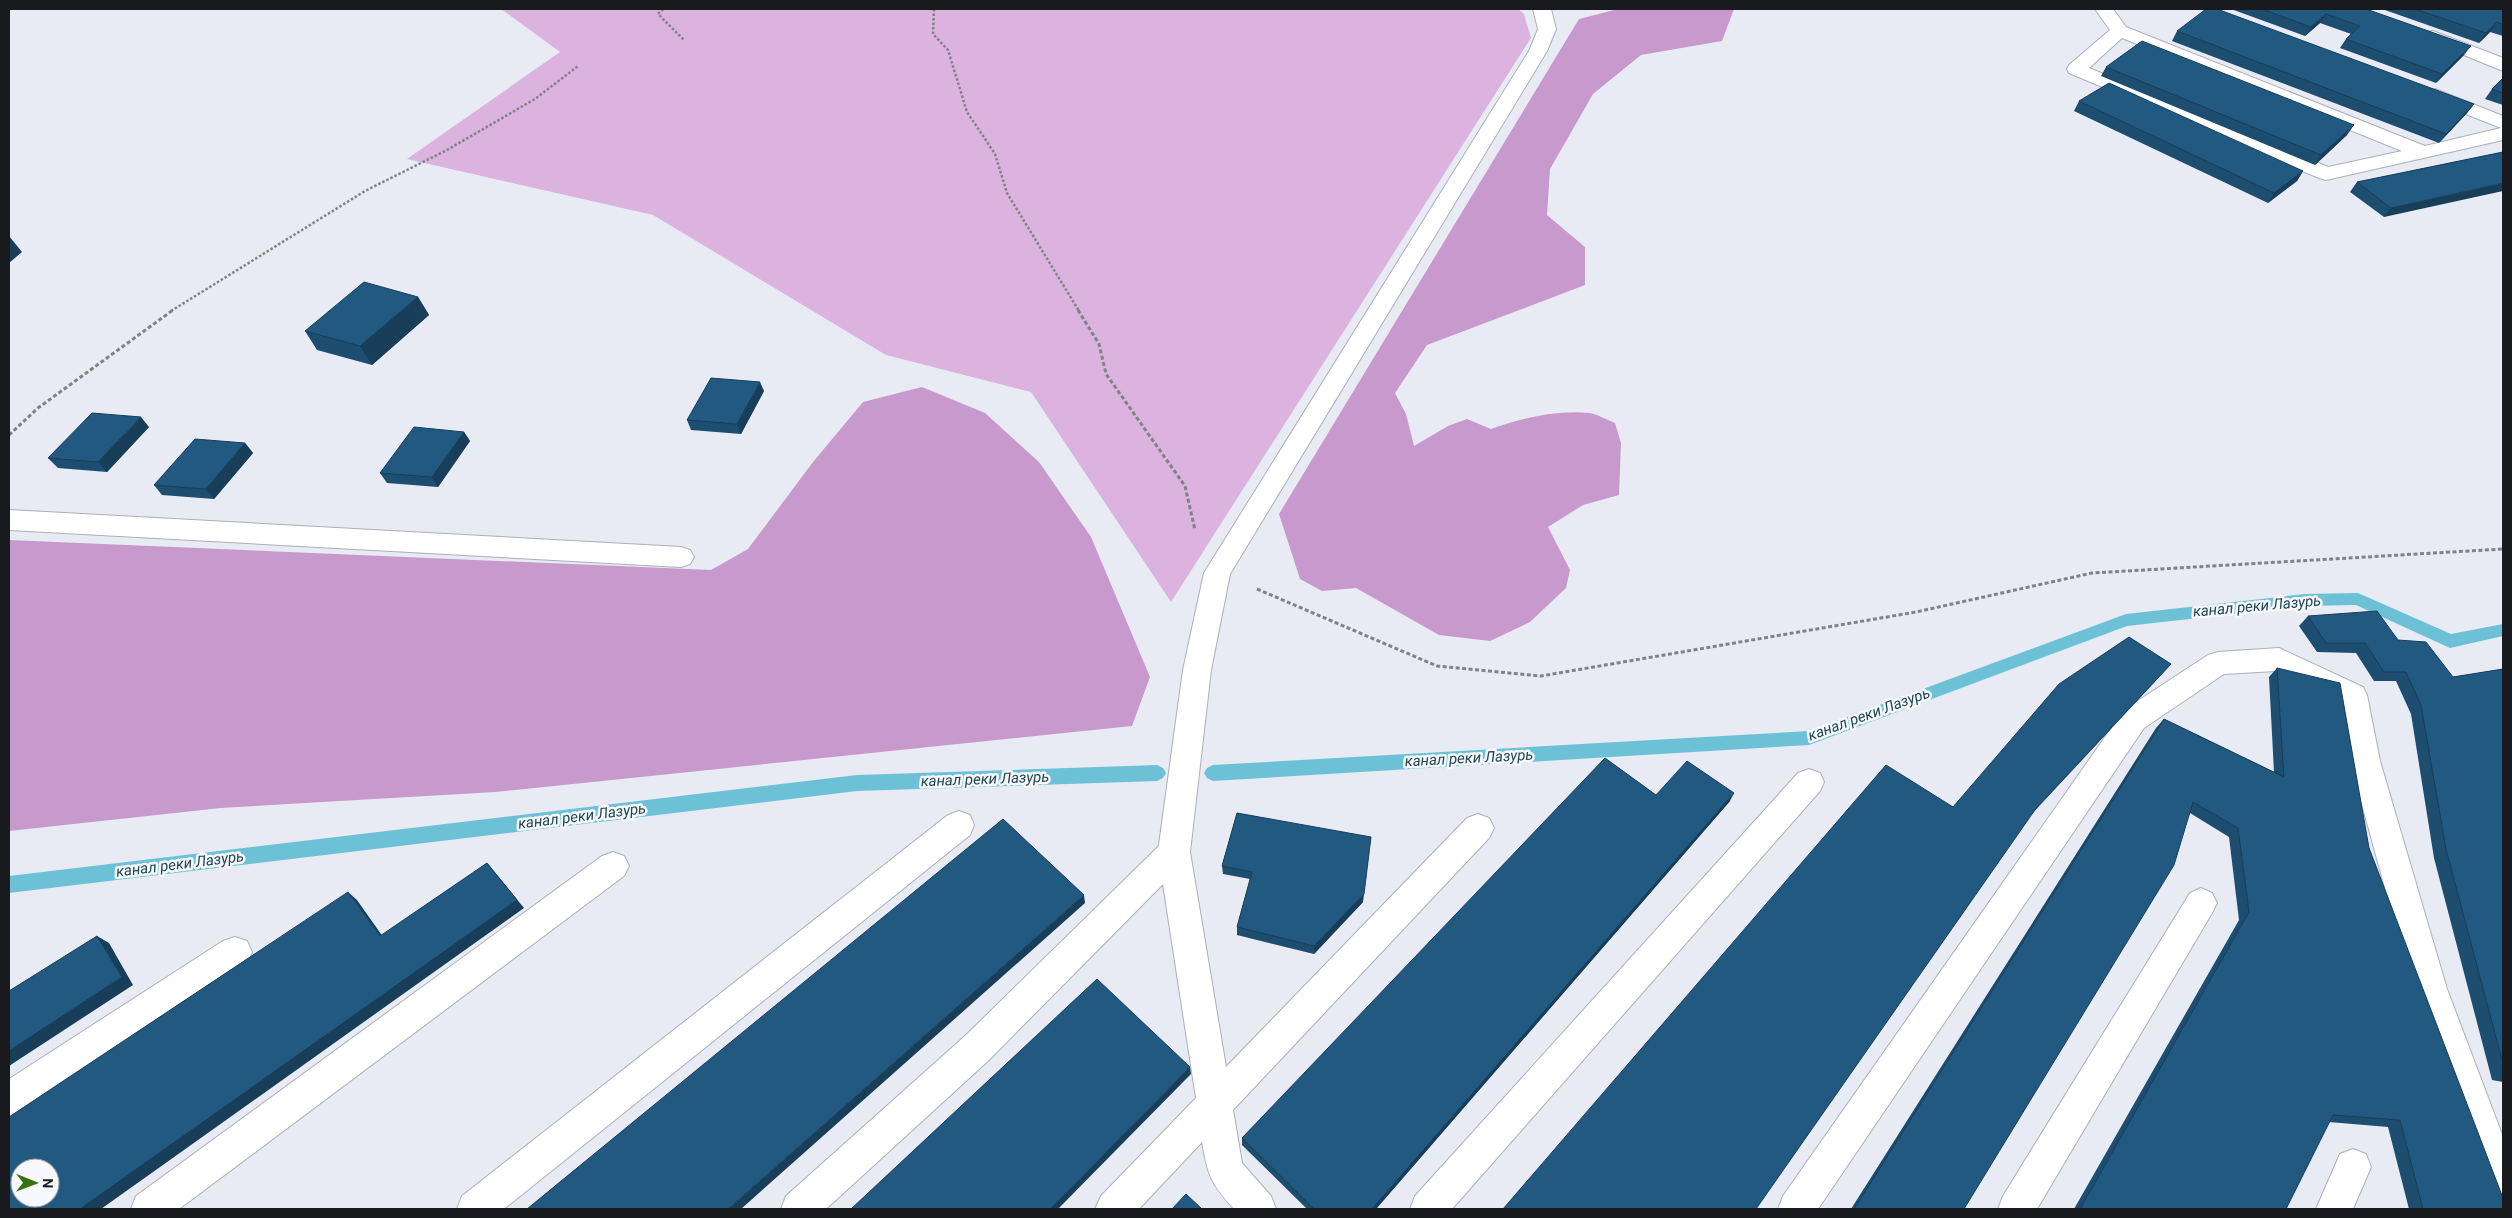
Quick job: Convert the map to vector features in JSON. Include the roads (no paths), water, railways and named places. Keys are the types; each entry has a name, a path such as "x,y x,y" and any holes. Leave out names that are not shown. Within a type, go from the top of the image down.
{"street":[{"path":"1258,1209 1225,1171 1216,1103 1174,852 1197,670 1217,572 1538,52 1547,29 1542,9"},
{"path":"2104,9 2120,31 2423,152"},
{"path":"2120,31 2076,69 2326,174 2503,134"},
{"path":"2419,31 2503,65"},
{"path":"2422,90 2503,123"},
{"path":"9,520 681,557"},
{"path":"1796,1209 2134,718 2218,663 2279,659 2353,695 2365,761 2430,989 2503,1185"},
{"path":"1428,1209 1809,782"},
{"path":"475,1209 959,825"},
{"path":"1114,1209 1478,828"},
{"path":"799,1209 977,1048 1174,852"},
{"path":"149,1209 613,866"},
{"path":"2016,1209 2201,903"},
{"path":"9,1099 235,952"},
{"path":"2334,1209 2353,1167"}],"waterway":[{"name":"канал реки Лазурь","path":"1213,773 1809,738 2126,620 2305,600 2358,599 2450,641 2503,630"},
{"name":"канал реки Лазурь","path":"9,885 857,783 1157,773"}]}
